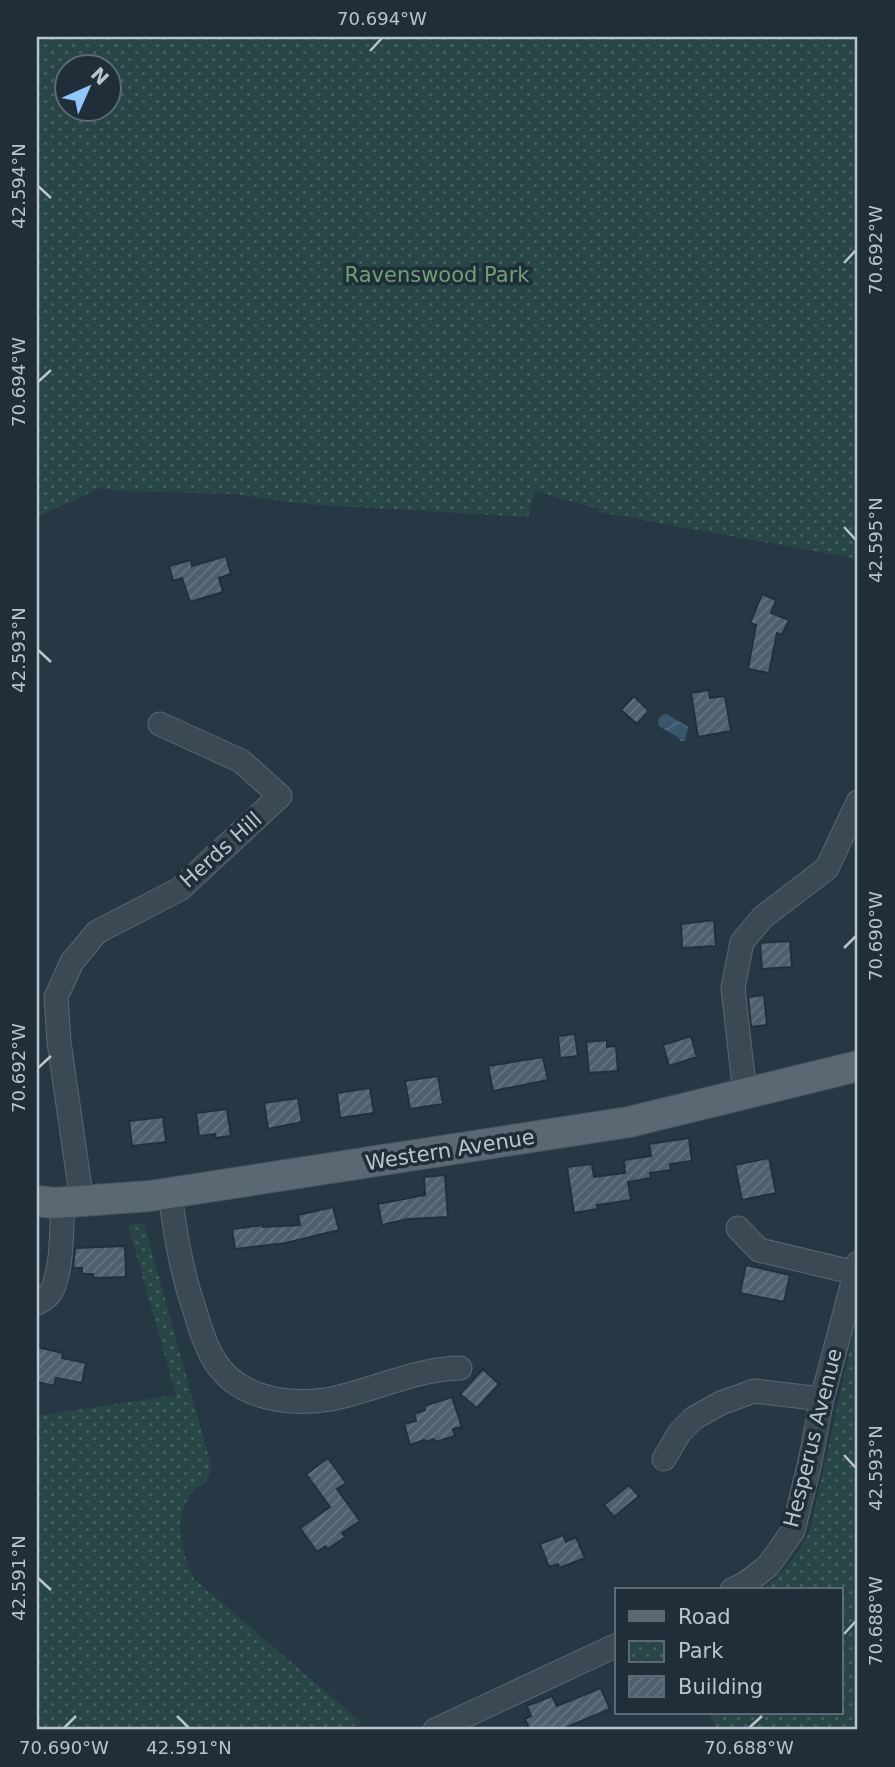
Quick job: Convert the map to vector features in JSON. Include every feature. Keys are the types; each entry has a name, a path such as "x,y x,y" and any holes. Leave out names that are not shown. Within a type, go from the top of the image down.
{"main road":[{"name":"Western Avenue","path":"61,1202 170,1193 629,1122 858,1066"}],"street":[{"name":"Herds Hill","path":"61,1202 56,997 72,962 97,932 180,888 281,796 241,761 160,724"},
{"path":"745,1094 733,988 742,942 763,917 827,868 858,802"},
{"path":"170,1193 184,1280 202,1333 214,1359 239,1386 257,1395 304,1402 351,1394 430,1370 460,1368"},
{"path":"37,1303 48,1297 53,1288 60,1251 61,1202"},
{"path":"738,1228 759,1250 857,1268"},
{"name":"Hesperus Avenue","path":"736,1588 768,1566 793,1531 822,1399 857,1268"},
{"path":"664,1459 680,1432 694,1418 721,1403 754,1391 822,1399"},
{"path":"435,1730 470,1722 615,1647"}],"green space":[{"name":"Ravenswood Park","path":"37,37 858,37 858,559 599,512 598,509 535,491 528,517 304,504 234,494 118,491 101,488 37,517"},
{"path":"144,1223 212,1469 204,1484 195,1488 187,1501 180,1523 185,1557 194,1579 362,1723 341,1730 37,1730 37,1416 176,1395 128,1225"},
{"path":"858,1313 858,1729 717,1730 709,1714 842,1714 842,1588 762,1588 791,1562 811,1526"}],"water":[{"path":"667,714 688,727 685,741 680,741 659,726 658,720"}],"building":[{"path":"226,556 231,574 219,578 223,592 190,602 182,578 173,581 169,566 191,560 192,566"},
{"path":"762,594 776,600 771,613 789,620 782,635 777,633 769,673 748,669 756,625 750,623"},
{"path":"709,690 710,698 725,696 731,731 698,737 691,693"},
{"path":"634,696 649,711 637,724 621,710"},
{"path":"714,920 716,946 682,948 681,924"},
{"path":"790,941 792,967 762,969 760,943"},
{"path":"764,995 767,1025 751,1027 748,997"},
{"path":"575,1034 578,1056 560,1058 558,1036"},
{"path":"691,1036 697,1057 669,1066 663,1045"},
{"path":"607,1040 607,1047 616,1046 618,1071 589,1073 586,1042"},
{"path":"543,1057 548,1080 493,1091 488,1066"},
{"path":"438,1076 443,1104 410,1109 405,1081"},
{"path":"370,1088 374,1113 340,1118 337,1093"},
{"path":"298,1098 302,1122 268,1129 264,1103"},
{"path":"227,1109 231,1136 199,1136 196,1113"},
{"path":"163,1117 166,1142 132,1146 129,1121"},
{"path":"689,1138 692,1161 670,1164 671,1170 650,1173 651,1178 628,1182 631,1200 597,1205 598,1209 574,1213 567,1167 592,1164 594,1177 625,1173 624,1160 651,1156 649,1144"},
{"path":"769,1158 776,1193 742,1200 735,1165"},
{"path":"445,1175 448,1217 408,1219 382,1225 378,1204 425,1195 424,1177"},
{"path":"333,1207 339,1230 286,1243 235,1249 232,1229 263,1225 300,1225 298,1215"},
{"path":"125,1246 126,1277 93,1278 93,1274 82,1274 82,1268 73,1268 75,1248"},
{"path":"746,1265 790,1275 784,1302 740,1293"},
{"path":"37,1347 63,1353 62,1358 86,1363 82,1383 56,1378 54,1386 37,1382"},
{"path":"483,1369 499,1384 477,1408 460,1394"},
{"path":"452,1397 462,1427 453,1429 455,1436 435,1442 434,1439 424,1440 410,1445 404,1424 416,1421 414,1414 425,1410 424,1406"},
{"path":"328,1458 346,1483 337,1489 360,1521 342,1533 345,1537 328,1549 325,1546 317,1552 300,1528 330,1507 306,1474"},
{"path":"629,1485 639,1496 614,1517 604,1505"},
{"path":"563,1535 566,1542 576,1537 585,1558 559,1568 558,1564 549,1567 540,1544"},
{"path":"601,1688 610,1709 560,1730 530,1730 525,1719 531,1716 527,1706 552,1696 557,1706"}]}
